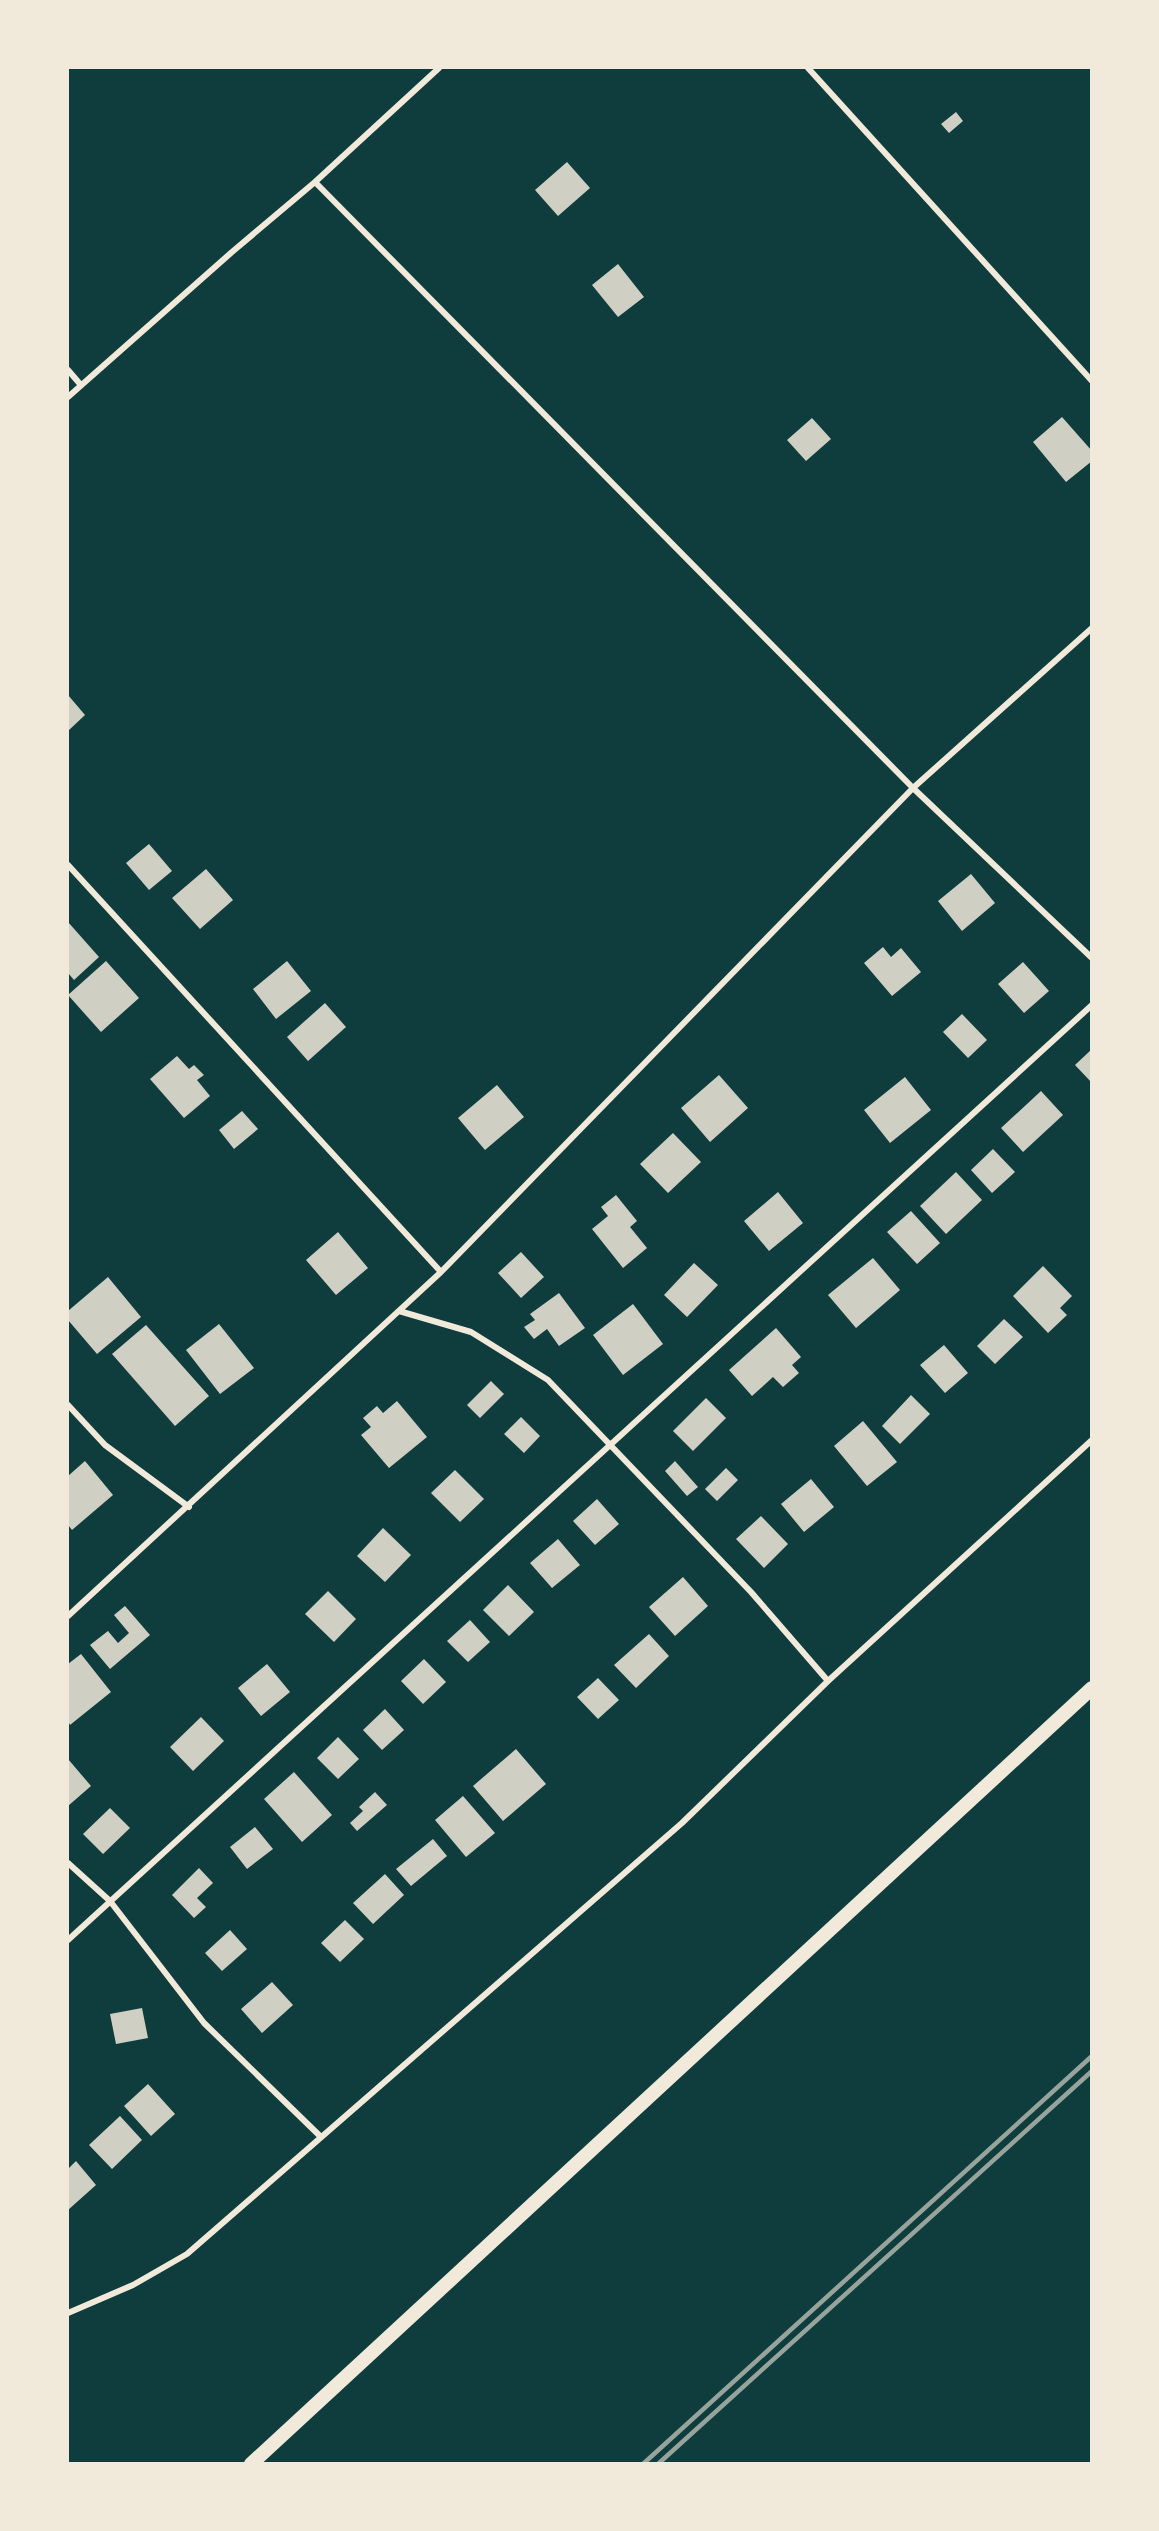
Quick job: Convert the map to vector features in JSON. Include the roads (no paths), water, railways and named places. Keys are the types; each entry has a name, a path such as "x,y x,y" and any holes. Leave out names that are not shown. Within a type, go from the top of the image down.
{"main road":[{"path":"251,2463 1092,1688"}],"street":[{"path":"68,396 315,183 439,68"},
{"path":"808,68 1092,381"},
{"path":"315,183 913,788 1092,958"},
{"path":"68,370 80,384"},
{"path":"68,1616 189,1507 441,1272 913,788 1092,628"},
{"path":"68,865 441,1272"},
{"path":"68,1940 1092,1005"},
{"path":"399,1311 471,1332 548,1380 751,1592 828,1681"},
{"path":"68,1405 105,1445 189,1507"},
{"path":"68,2313 133,2285 187,2254 682,1823 828,1681 1092,1440"},
{"path":"68,1863 110,1901 204,2023 321,2137"}],"railway":[{"path":"643,2464 1092,2056"},
{"path":"658,2464 1092,2071"}]}
